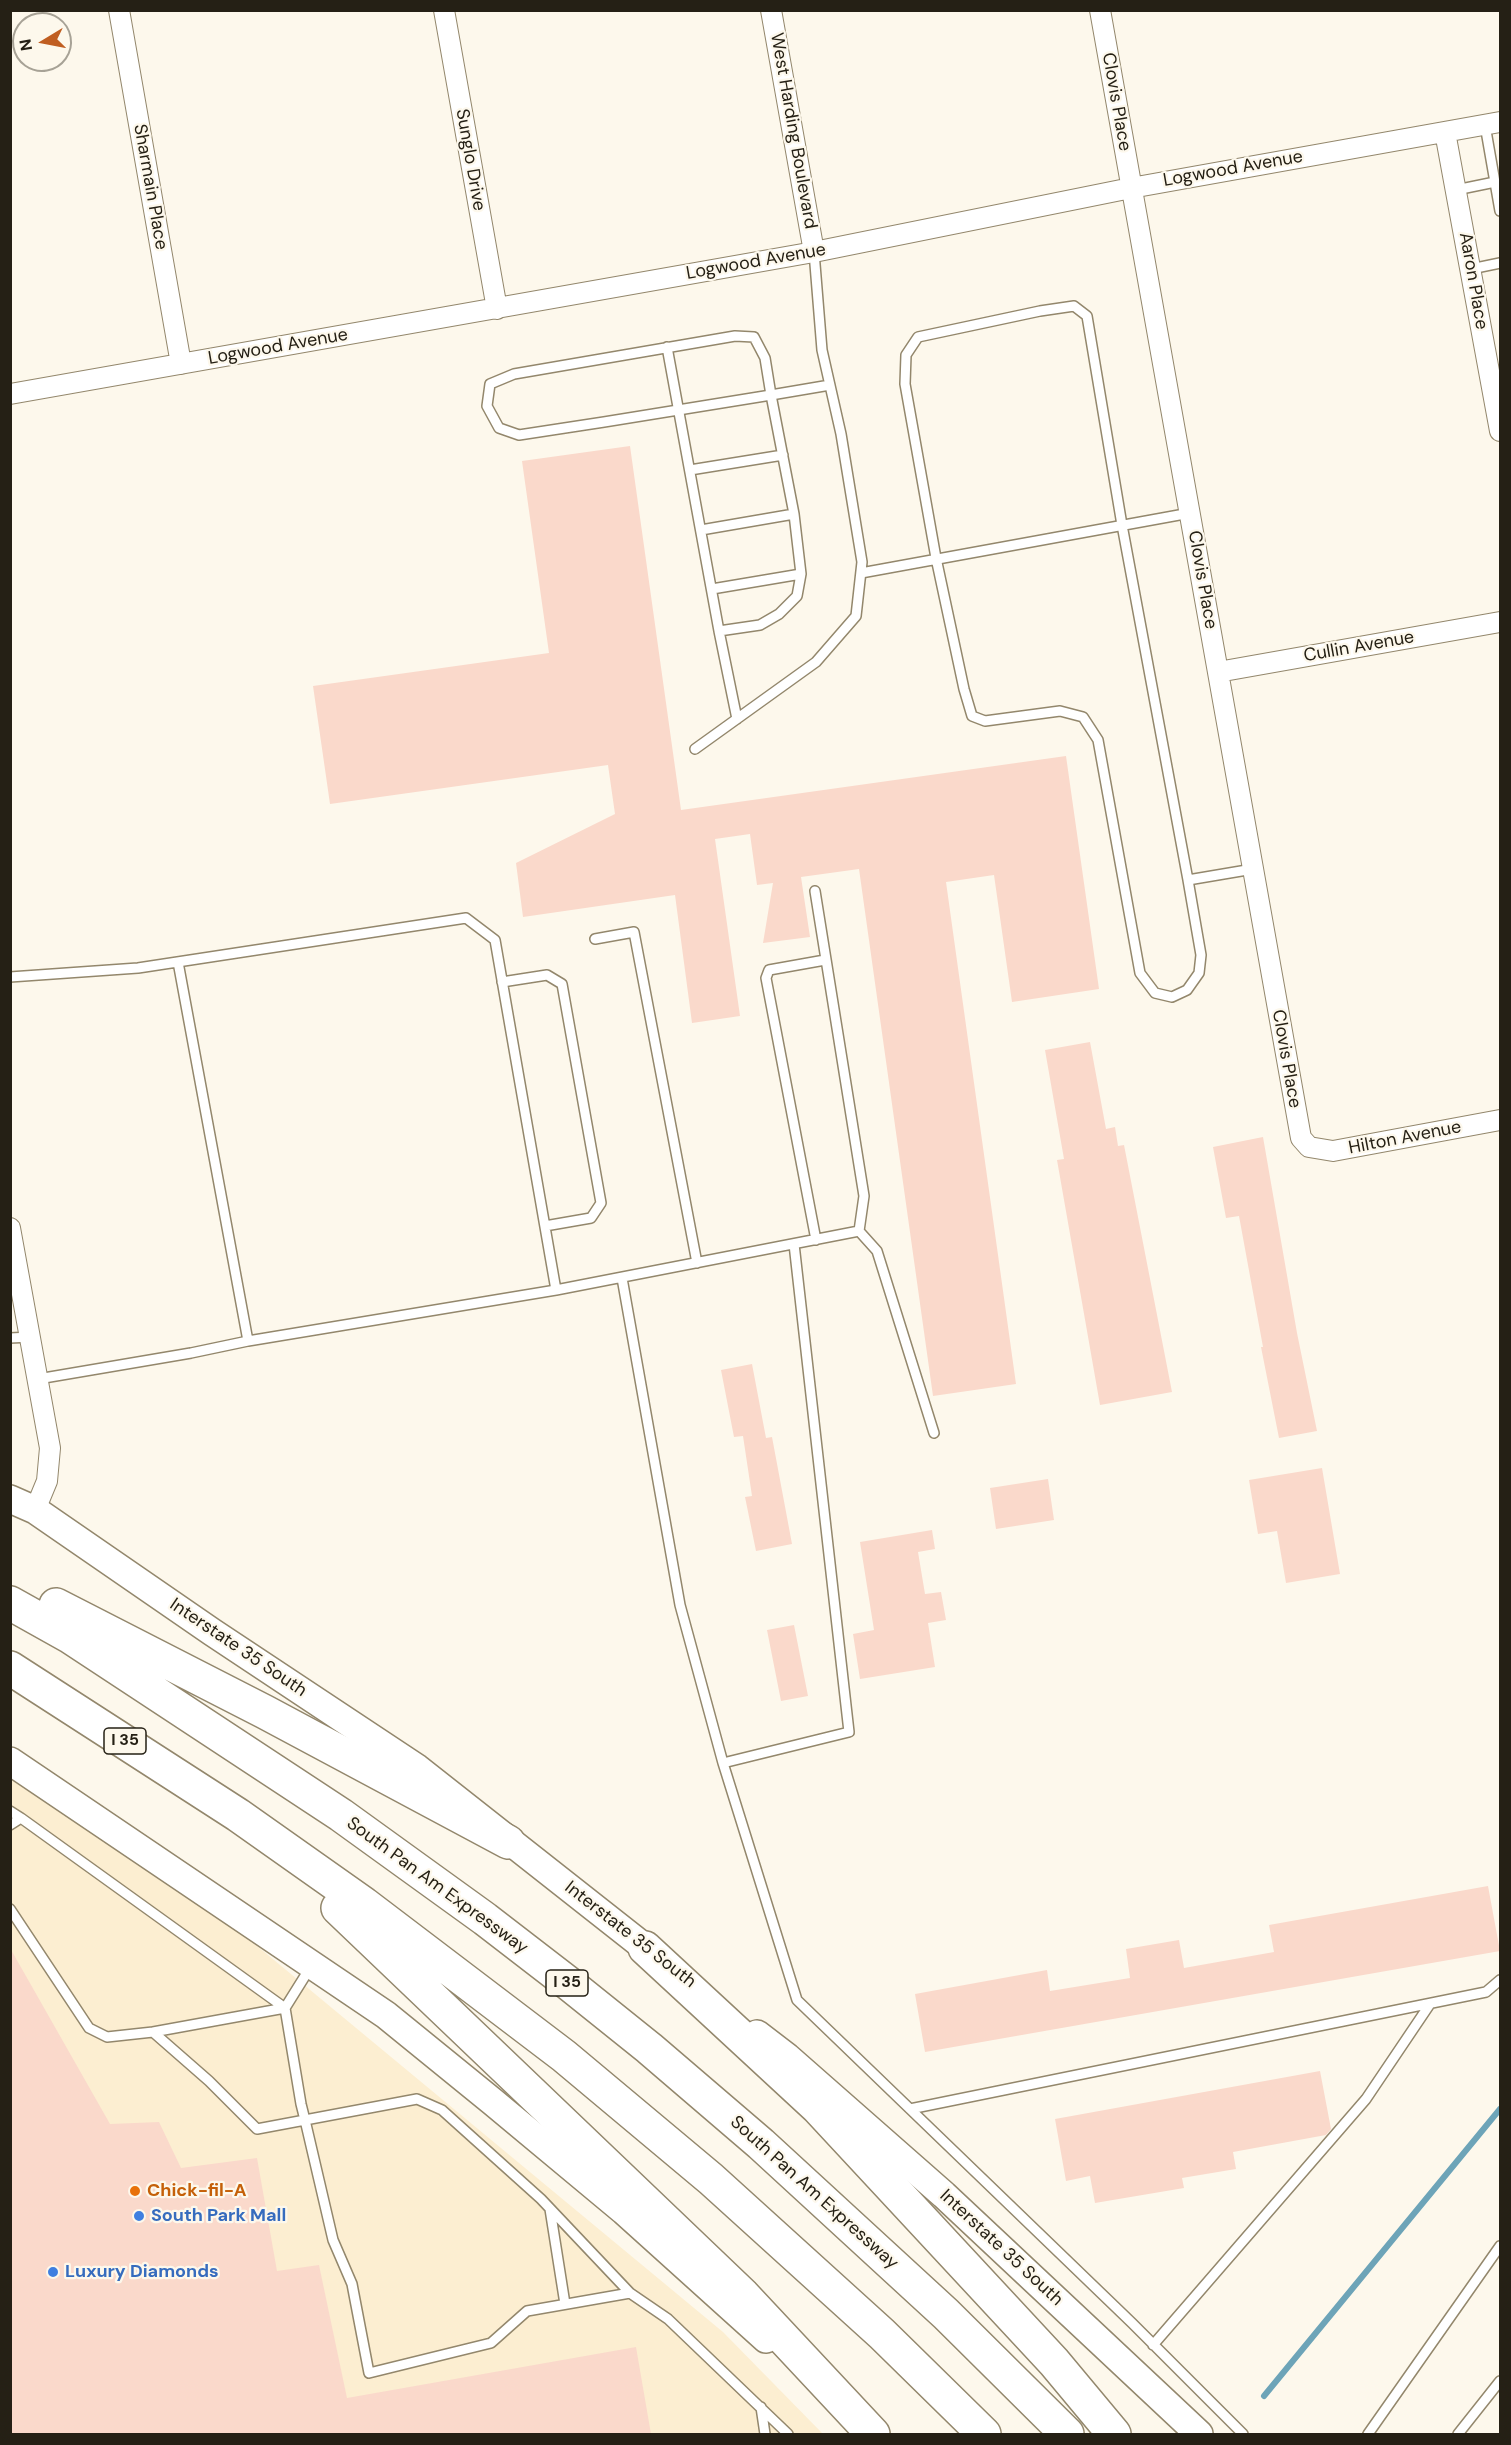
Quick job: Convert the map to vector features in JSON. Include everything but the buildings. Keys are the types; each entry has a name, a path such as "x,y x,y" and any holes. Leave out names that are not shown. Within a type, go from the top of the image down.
{"highway":[{"path":"10,1580 265,1712 508,1842"},
{"name":"South Pan Am Expressway","path":"10,1603 69,1636 341,1815 568,1983 649,2048 761,2144 946,2314 1067,2434"},
{"name":"I 35","path":"10,1668 238,1815 364,1904 555,2049 711,2179 873,2326 984,2434"},
{"path":"238,1815 382,1949 743,2295 872,2434"},
{"path":"645,1948 818,2108 1054,2362 1113,2434"}],"main road":[{"name":"Interstate 35 South","path":"10,1499 35,1510 212,1632 417,1768 508,1842 787,2057 944,2195 1199,2434"},
{"path":"10,1761 386,2015 624,2211 872,2434"}],"street":[{"name":"Sharmain Place","path":"119,10 181,364"},
{"name":"Sunglo Drive","path":"444,10 496,309"},
{"name":"West Harding Boulevard","path":"771,10 814,252"},
{"name":"Clovis Place","path":"1100,10 1298,1124 1301,1138 1310,1147"},
{"name":"Logwood Avenue","path":"10,394 814,252 1131,188 1493,123"},
{"name":"Aaron Place","path":"1445,132 1500,431"},
{"name":"Cullin Avenue","path":"1218,672 1500,622"},
{"name":"Hilton Avenue","path":"1310,1147 1333,1151 1500,1120"},
{"path":"10,1228 50,1448 47,1481 35,1510"}],"lane":[{"path":"1493,123 1490,154 1500,211"},
{"path":"1490,154 1500,152"},
{"path":"1456,190 1495,182"},
{"path":"695,749 816,662 856,615 862,562 841,434 822,350 814,252"},
{"path":"1471,269 1500,263"},
{"path":"1074,306 1087,316 1122,525 1201,955 1199,973 1187,990 1172,997 1155,993 1140,973 1098,740 1083,717 1060,711 985,721 972,716 964,689 936,558 905,384 906,355 918,337 1074,306"},
{"path":"719,631 760,625 779,614 797,596 801,574 794,514 771,394 765,358 754,337 735,336 514,374 490,384 487,406 499,428 519,435 771,394 830,385"},
{"path":"668,347 736,719"},
{"path":"690,470 783,455"},
{"path":"861,573 1190,513"},
{"path":"701,530 794,514"},
{"path":"712,590 801,574"},
{"path":"1188,880 1253,869"},
{"path":"815,891 864,1196 859,1231"},
{"path":"10,977 138,968 466,918 495,940 556,1290"},
{"path":"595,939 634,932 696,1263"},
{"path":"816,1240 766,978 769,970 825,960"},
{"path":"178,962 248,1341"},
{"path":"502,982 547,975 562,984 602,1203 591,1218 545,1226"},
{"path":"38,1379 248,1341 556,1290 859,1231"},
{"path":"859,1231 877,1251 933,1433"},
{"path":"723,1763 849,1732 794,1244"},
{"path":"622,1278 680,1605 723,1763 797,2000 1243,2434"},
{"path":"10,1338 30,1337"},
{"path":"10,1811 285,2008"},
{"path":"10,1826 21,1818"},
{"path":"10,1909 89,2028 106,2037 153,2032 285,2008"},
{"path":"312,1964 285,2008 305,2120 333,2240 352,2284 369,2373 491,2343 527,2311 630,2293"},
{"path":"910,2109 1486,1992 1500,1980"},
{"path":"1153,2344 1366,2098 1430,2004"},
{"path":"153,2032 209,2081 257,2129 417,2099 442,2110 549,2208 630,2293 668,2319 788,2434"},
{"path":"549,2208 565,2304"},
{"path":"1368,2434 1500,2246"},
{"path":"1458,2434 1500,2381"},
{"path":"761,2406 765,2434"}],"shaded area":[{"path":"10,1779 198,1897 723,2332 823,2434 11,2434"}],"waterway":[{"path":"1264,2396 1500,2109"}],"place":[{"name":"Chick-fil-A","path":"135,2191"},
{"name":"South Park Mall","path":"139,2216"},
{"name":"Luxury Diamonds","path":"53,2272"}]}
